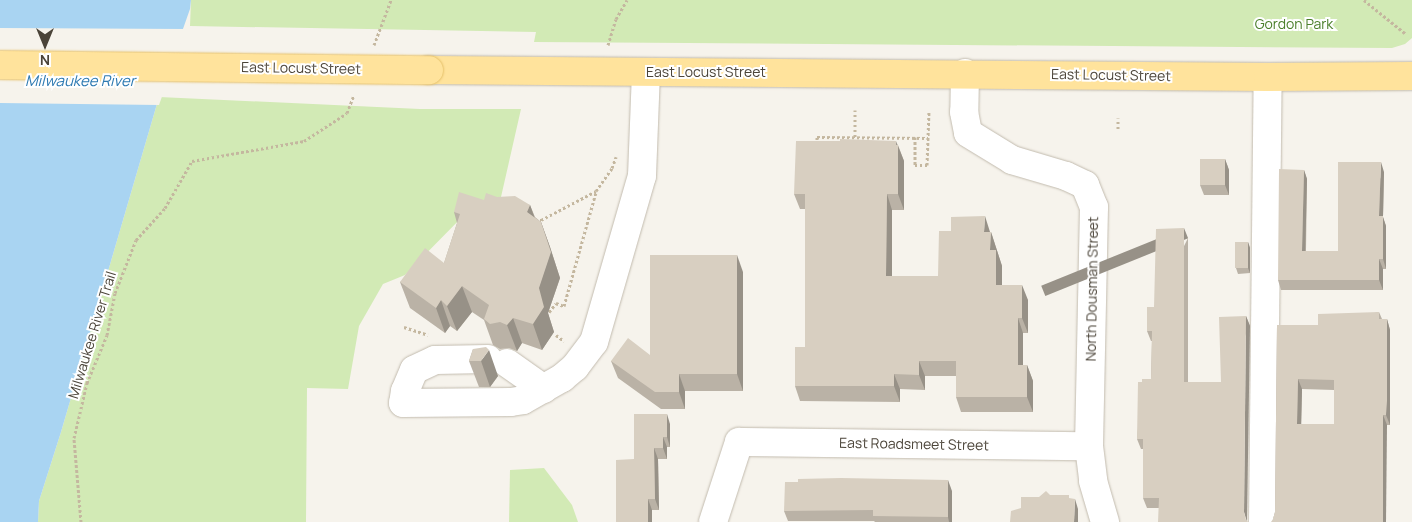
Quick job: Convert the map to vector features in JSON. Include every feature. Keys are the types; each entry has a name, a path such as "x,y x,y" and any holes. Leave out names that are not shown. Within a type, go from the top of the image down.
{"main road":[{"name":"East Locust Street","path":"0,65 528,72 965,73 1268,77 1412,76"}],"street":[{"path":"544,389 498,361 435,360 414,370 405,391 403,403 511,402 522,400 544,389 575,367 594,342 642,176 646,72"},
{"name":"North Dousman Street","path":"965,73 964,112 968,133 1012,160 1066,176 1085,185 1094,207 1090,446 1093,481 1104,522"},
{"path":"1264,522 1268,77"},
{"name":"East Roadsmeet Street","path":"713,522 739,442 1090,446"}],"path":[{"path":"371,52 391,0"},
{"path":"609,36 626,0"},
{"path":"1364,0 1406,34"},
{"name":"Milwaukee River Trail","path":"80,522 74,438 87,383 107,336 115,293 136,240 165,208 192,161 304,140 347,113 357,87"},
{"path":"855,137 856,110"},
{"path":"915,137 915,165 927,165 929,111"},
{"path":"1118,118 1118,129"},
{"path":"817,152 817,137 928,138"},
{"path":"842,137 842,144"},
{"path":"868,137 868,144"},
{"path":"892,137 892,145"},
{"path":"542,313 547,316 556,302 564,306 596,191 612,168 618,150"},
{"path":"530,220 541,220 596,191"}],"green space":[{"name":"Gordon Park","path":"191,0 1412,0 1412,38 1405,44 1392,48 534,42 536,32 190,26"},
{"path":"159,97 420,109 521,109 501,197 469,210 405,275 383,284 359,326 348,389 307,388 306,522 38,522 39,501"},
{"path":"544,468 572,505 578,522 509,522 510,470"}],"water":[{"name":"Milwaukee River","path":"0,0 191,0 190,9 159,97 39,501 38,522 0,522"}],"pier":[{"path":"0,28 186,29 159,105 0,103"}],"building":[{"path":"840,139 896,141 896,145 898,145 898,194 887,194 886,276 938,276 939,231 951,231 951,217 985,216 984,232 991,232 990,250 996,250 996,285 1022,285 1022,318 1018,318 1018,365 1027,365 1027,397 956,397 956,361 919,361 919,375 894,374 894,386 795,386 795,347 805,347 805,194 794,194 796,141 840,141"},
{"path":"1200,159 1225,159 1225,185 1200,185"},
{"path":"1338,162 1381,162 1379,216 1383,216 1383,259 1379,259 1379,280 1278,280 1279,169 1304,170 1302,251 1338,251"},
{"path":"459,192 484,200 486,193 497,197 515,196 530,205 527,212 541,222 551,252 539,288 544,307 533,324 513,318 507,325 500,322 490,324 484,319 489,305 462,286 447,306 441,300 436,308 400,282 425,248 444,263 460,214 454,212"},
{"path":"1184,228 1184,382 1221,382 1219,317 1246,316 1244,512 1248,522 1158,522 1159,498 1143,498 1143,439 1137,439 1138,382 1142,382 1142,379 1151,379 1152,331 1147,331 1147,307 1154,307 1156,229"},
{"path":"1235,242 1248,242 1248,268 1235,268"},
{"path":"650,255 737,255 737,374 679,374 679,392 655,392 611,361 628,338 650,355"},
{"path":"1379,312 1379,319 1387,319 1387,401 1386,415 1383,415 1383,522 1271,522 1275,512 1277,325 1318,325 1318,314","holes":["1298,379 1334,380 1334,424 1297,424"]},
{"path":"486,347 489,350 481,361 469,361 473,349"},
{"path":"634,414 667,414 667,437 663,437 663,448 654,448 655,499 648,499 648,522 616,522 616,460 634,459"},
{"path":"798,479 948,480 948,517 873,516 873,510 784,511 785,482 798,482"},
{"path":"1046,491 1050,495 1069,495 1069,498 1075,499 1074,522 1010,522 1011,511 1021,508 1021,497 1039,497"}]}
